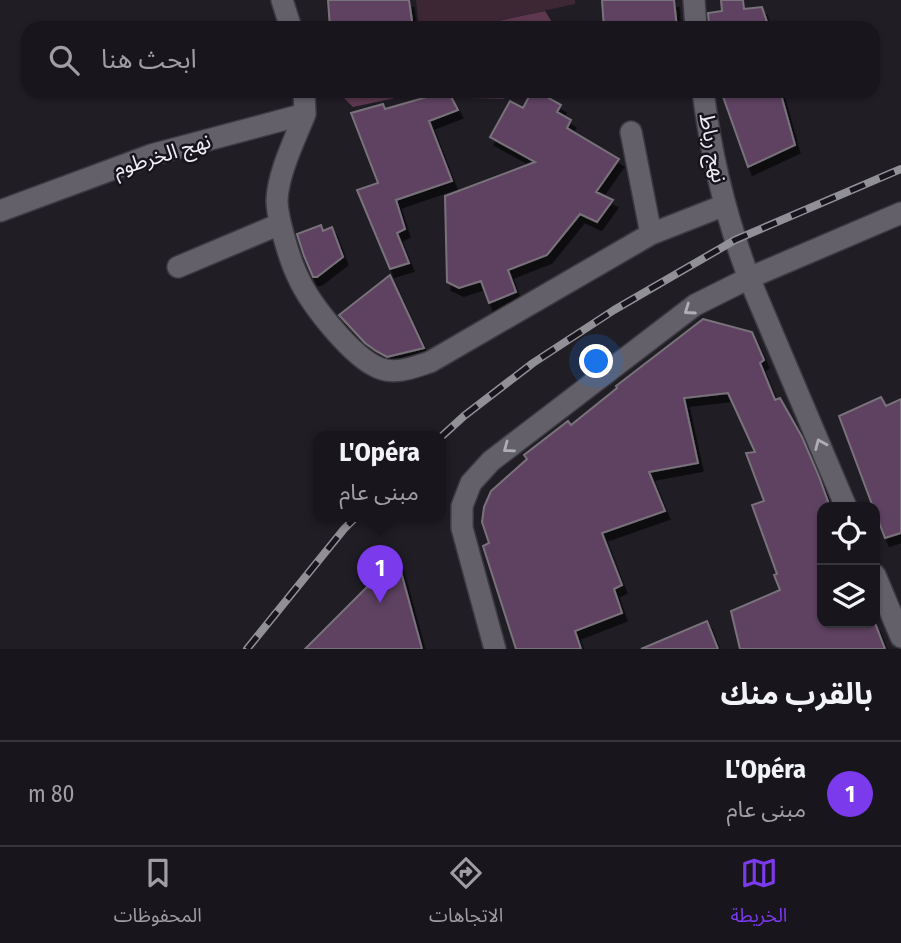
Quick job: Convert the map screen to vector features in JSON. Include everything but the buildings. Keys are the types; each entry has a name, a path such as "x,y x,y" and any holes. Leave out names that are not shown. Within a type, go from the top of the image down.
{"street":[{"path":"282,0 290,21"},
{"path":"694,0 696,21"},
{"path":"304,98 305,114 284,166 277,199 280,224 297,277 324,318 359,355 379,368 401,371 430,362 651,234 725,205"},
{"name":"نهج رباط","path":"704,98 725,205 735,240 844,502"},
{"name":"نهج الخرطوم","path":"0,211 151,155 305,114"},
{"path":"631,132 651,234"},
{"path":"495,649 462,528 462,506 471,483 491,461 695,305 749,278 901,213"},
{"path":"178,267 280,224"},
{"path":"880,587 901,637"}],"shaded area":[{"path":"416,0 575,0 575,4 497,21 418,21"},
{"path":"545,11 551,21 498,21"},
{"path":"344,98 395,98 353,107"}],"railway":[{"path":"446,432 533,363 614,310 735,240 901,169"},
{"path":"247,649 351,522"}],"place":[{"name":"L'Opéra","path":"380,603"}]}
